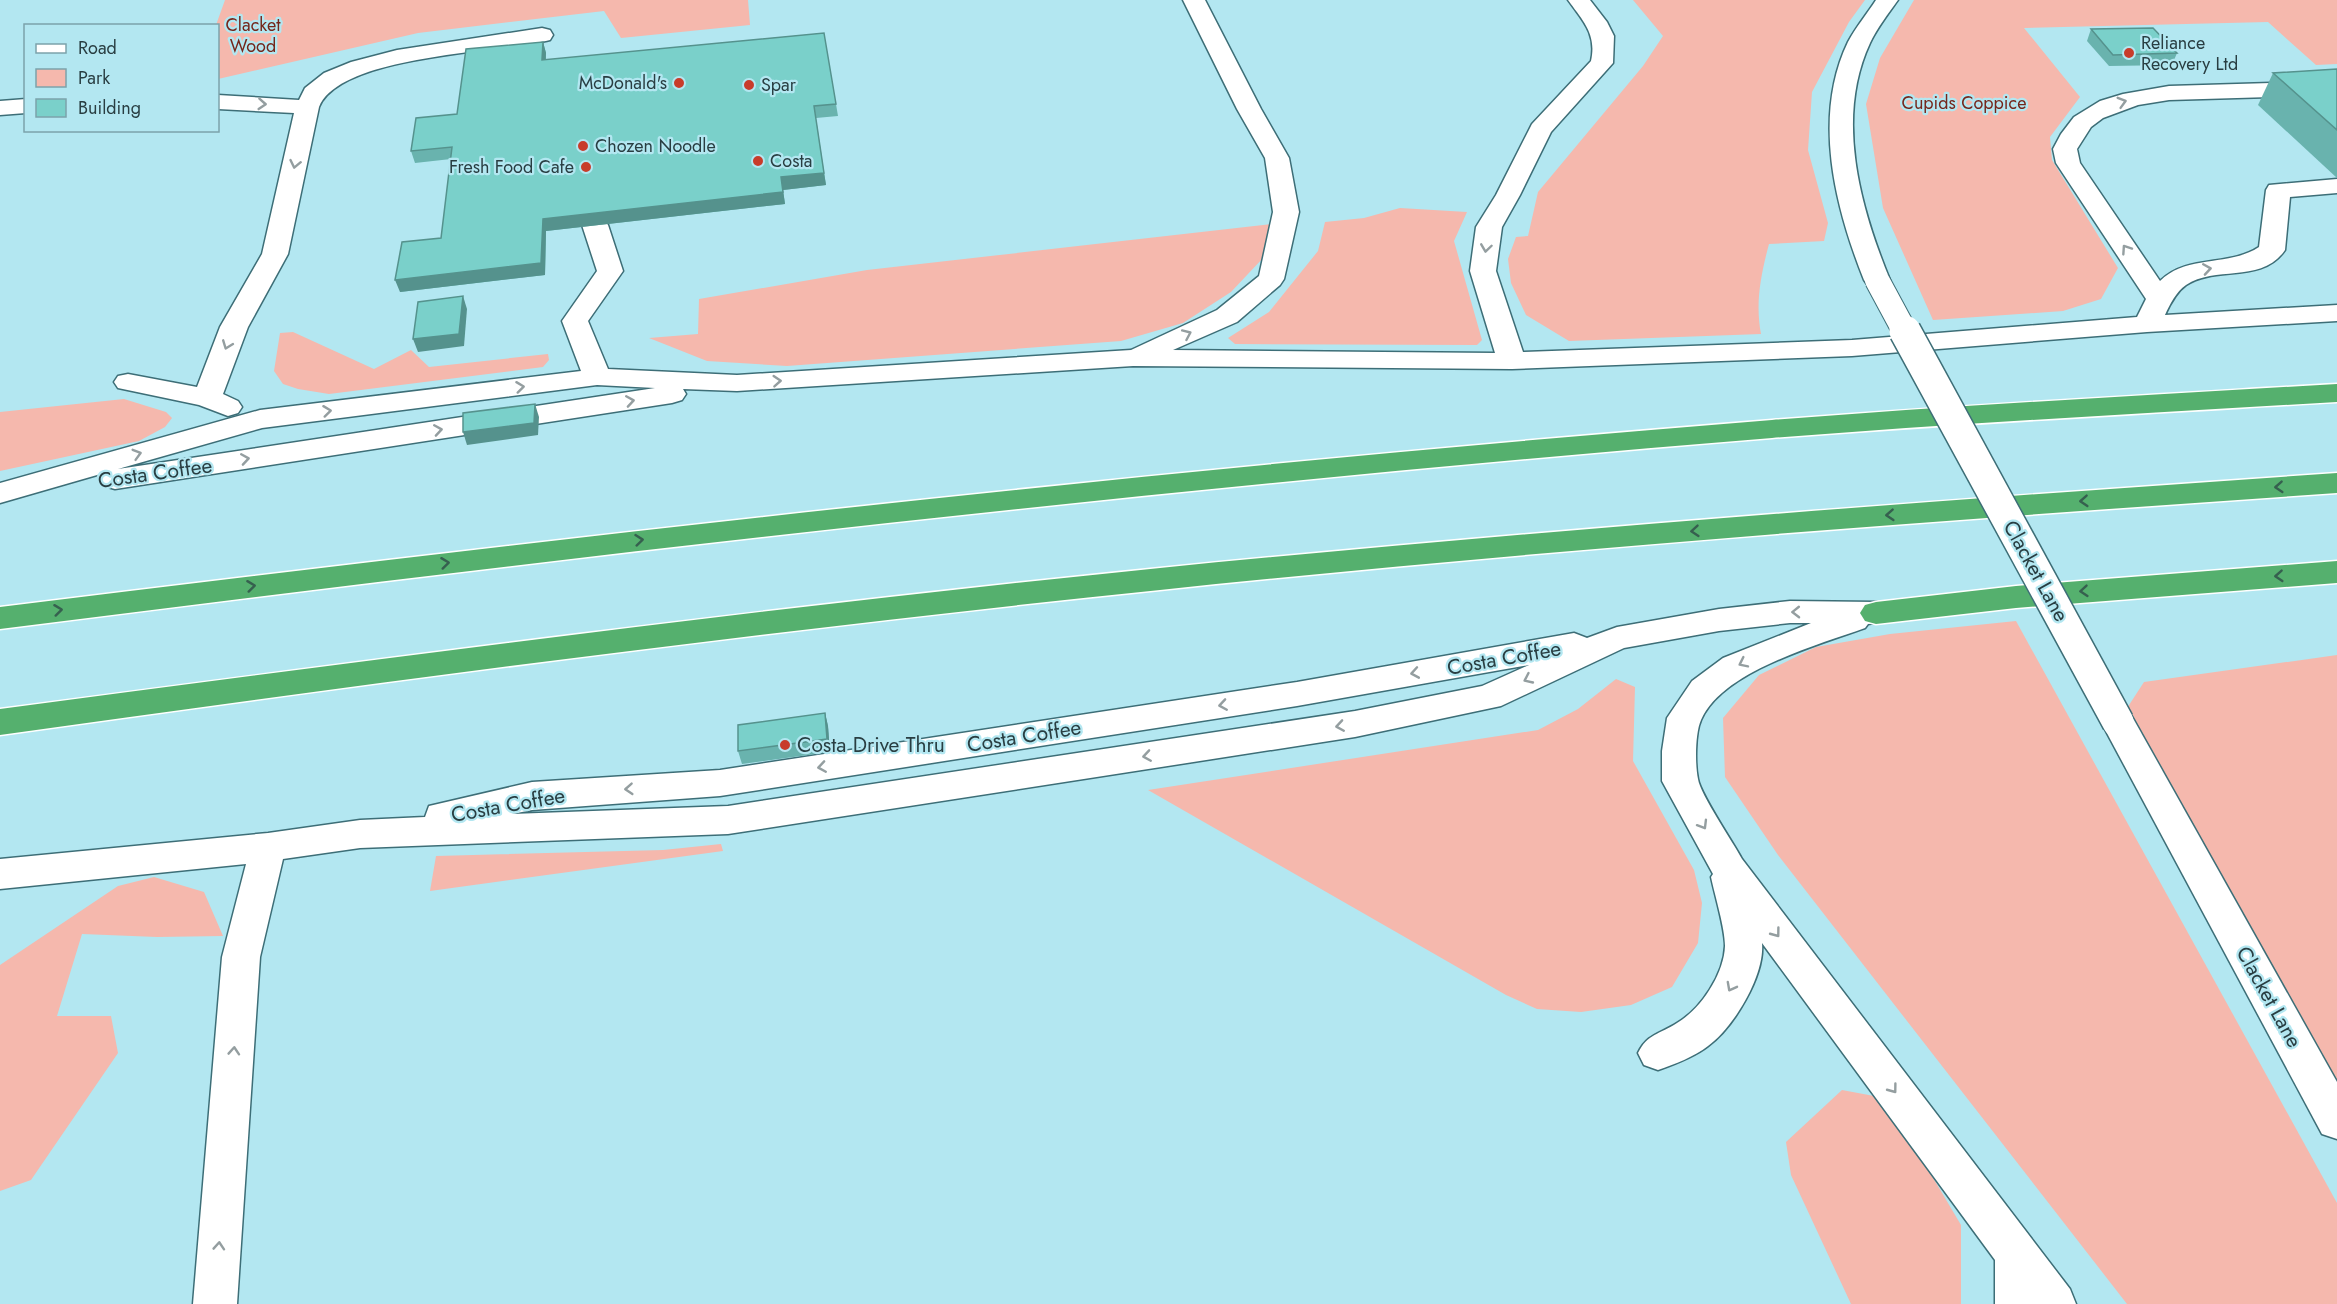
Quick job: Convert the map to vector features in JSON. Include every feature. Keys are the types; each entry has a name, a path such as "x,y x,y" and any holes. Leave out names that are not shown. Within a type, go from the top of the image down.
{"highway":[{"path":"0,618 642,540 1222,479 1779,429 2337,393"},
{"path":"0,722 542,650 1172,578 1736,528 2337,483"},
{"path":"1876,613 2016,597 2337,572"}],"street":[{"path":"1133,358 1227,316 1270,279 1286,212 1277,158 1249,109 1194,0"},
{"path":"1512,361 1483,271 1489,226 1508,195 1540,129 1602,63 1606,49 1603,35 1599,25 1579,0"},
{"name":"Clacket Lane","path":"1887,0 1859,43 1851,65 1843,117 1844,161 1848,192 1864,250 1877,280 2337,1121"},
{"path":"207,398 234,327 275,254 307,107 313,93 332,78 358,67 397,57 542,35"},
{"path":"2158,297 2068,163 2065,149 2078,126 2103,108 2142,96 2169,93 2337,88"},
{"path":"219,102 307,107"},
{"path":"0,108 24,106"},
{"path":"2147,324 2158,297 2174,280 2198,270 2263,258 2271,250 2278,190 2337,186"},
{"path":"596,225 610,271 575,321 597,377"},
{"path":"0,494 260,420 597,377 737,383 1133,358 1512,361 1852,348 2147,324 2337,313"},
{"path":"128,382 207,398 260,420"},
{"name":"Costa Coffee","path":"0,494 737,383"},
{"path":"0,874 268,847 360,834 728,820 1354,724 1490,697 1617,638 1719,620 1791,612 1876,613"},
{"path":"1876,613 1774,649 1735,666 1704,690 1684,718 1679,751 1680,782 1729,869 2054,1304"},
{"path":"215,1304 241,957 268,847"},
{"path":"1658,1053 1700,1027 1714,1014 1735,983 1744,946 1729,869"},
{"path":"2017,1254 2017,1304"}],"green space":[{"name":"Clacket Wood","path":"225,0 748,0 750,25 621,38 604,11 418,33 219,79 219,24 216,24"},
{"path":"1633,0 1865,0 1849,22 1812,92 1808,150 1828,223 1824,241 1769,244 1760,289 1761,334 1569,341 1526,315 1511,283 1508,259 1516,237 1528,236 1538,192 1643,66 1663,36"},
{"name":"Cupids Coppice","path":"1914,0 2337,0 2337,64 2316,65 2268,22 2024,28 2080,97 2050,137 2052,160 2118,268 2101,299 2063,311 1933,320 1883,208 1866,104 1880,58"},
{"path":"1400,208 1467,212 1454,241 1482,340 1477,345 1235,344 1228,338 1269,312 1318,251 1325,222 1364,218"},
{"path":"1273,224 1264,257 1231,292 1183,323 1121,341 787,366 707,361 649,338 698,334 699,299 867,270"},
{"path":"293,332 374,369 411,350 429,367 548,354 549,360 543,367 329,394 283,384 274,371 280,333"},
{"path":"124,399 166,412 172,418 165,427 139,441 0,471 0,412"},
{"path":"2016,621 2337,1203 2337,1304 2127,1304 1778,855 1725,777 1723,718 1759,675 1816,647 1890,634"},
{"path":"2337,655 2337,1121 2118,722 2144,682"},
{"path":"1616,679 1635,687 1633,761 1694,870 1702,903 1698,943 1672,987 1631,1005 1581,1012 1537,1009 1506,995 1148,790 1538,730 1578,709"},
{"path":"721,844 723,851 430,891 436,856 663,850"},
{"path":"154,877 204,892 223,936 157,937 82,934 57,1016 111,1016 118,1053 31,1180 0,1191 0,965 118,886"},
{"path":"1842,1090 1874,1096 1932,1176 1961,1225 1961,1304 1851,1304 1791,1175 1786,1142"}],"building":[{"path":"2153,28 2177,53 2113,55 2091,29"},
{"path":"824,33 836,104 814,106 824,173 781,177 783,192 543,219 541,263 395,280 402,242 441,238 452,147 411,151 416,118 457,114 466,49 543,42 542,60"},
{"path":"2337,69 2337,130 2273,73"},
{"path":"463,296 459,334 413,339 418,302"},
{"path":"535,404 534,423 463,432 463,413"},
{"path":"825,713 827,739 738,751 738,725"}],"place":[{"name":"Reliance Recovery Ltd","path":"2129,53"},
{"name":"McDonald's","path":"679,83"},
{"name":"Spar","path":"749,85"},
{"name":"Chozen Noodle","path":"583,146"},
{"name":"Costa","path":"758,161"},
{"name":"Fresh Food Cafe","path":"586,167"},
{"name":"Costa Drive Thru","path":"785,745"}]}
